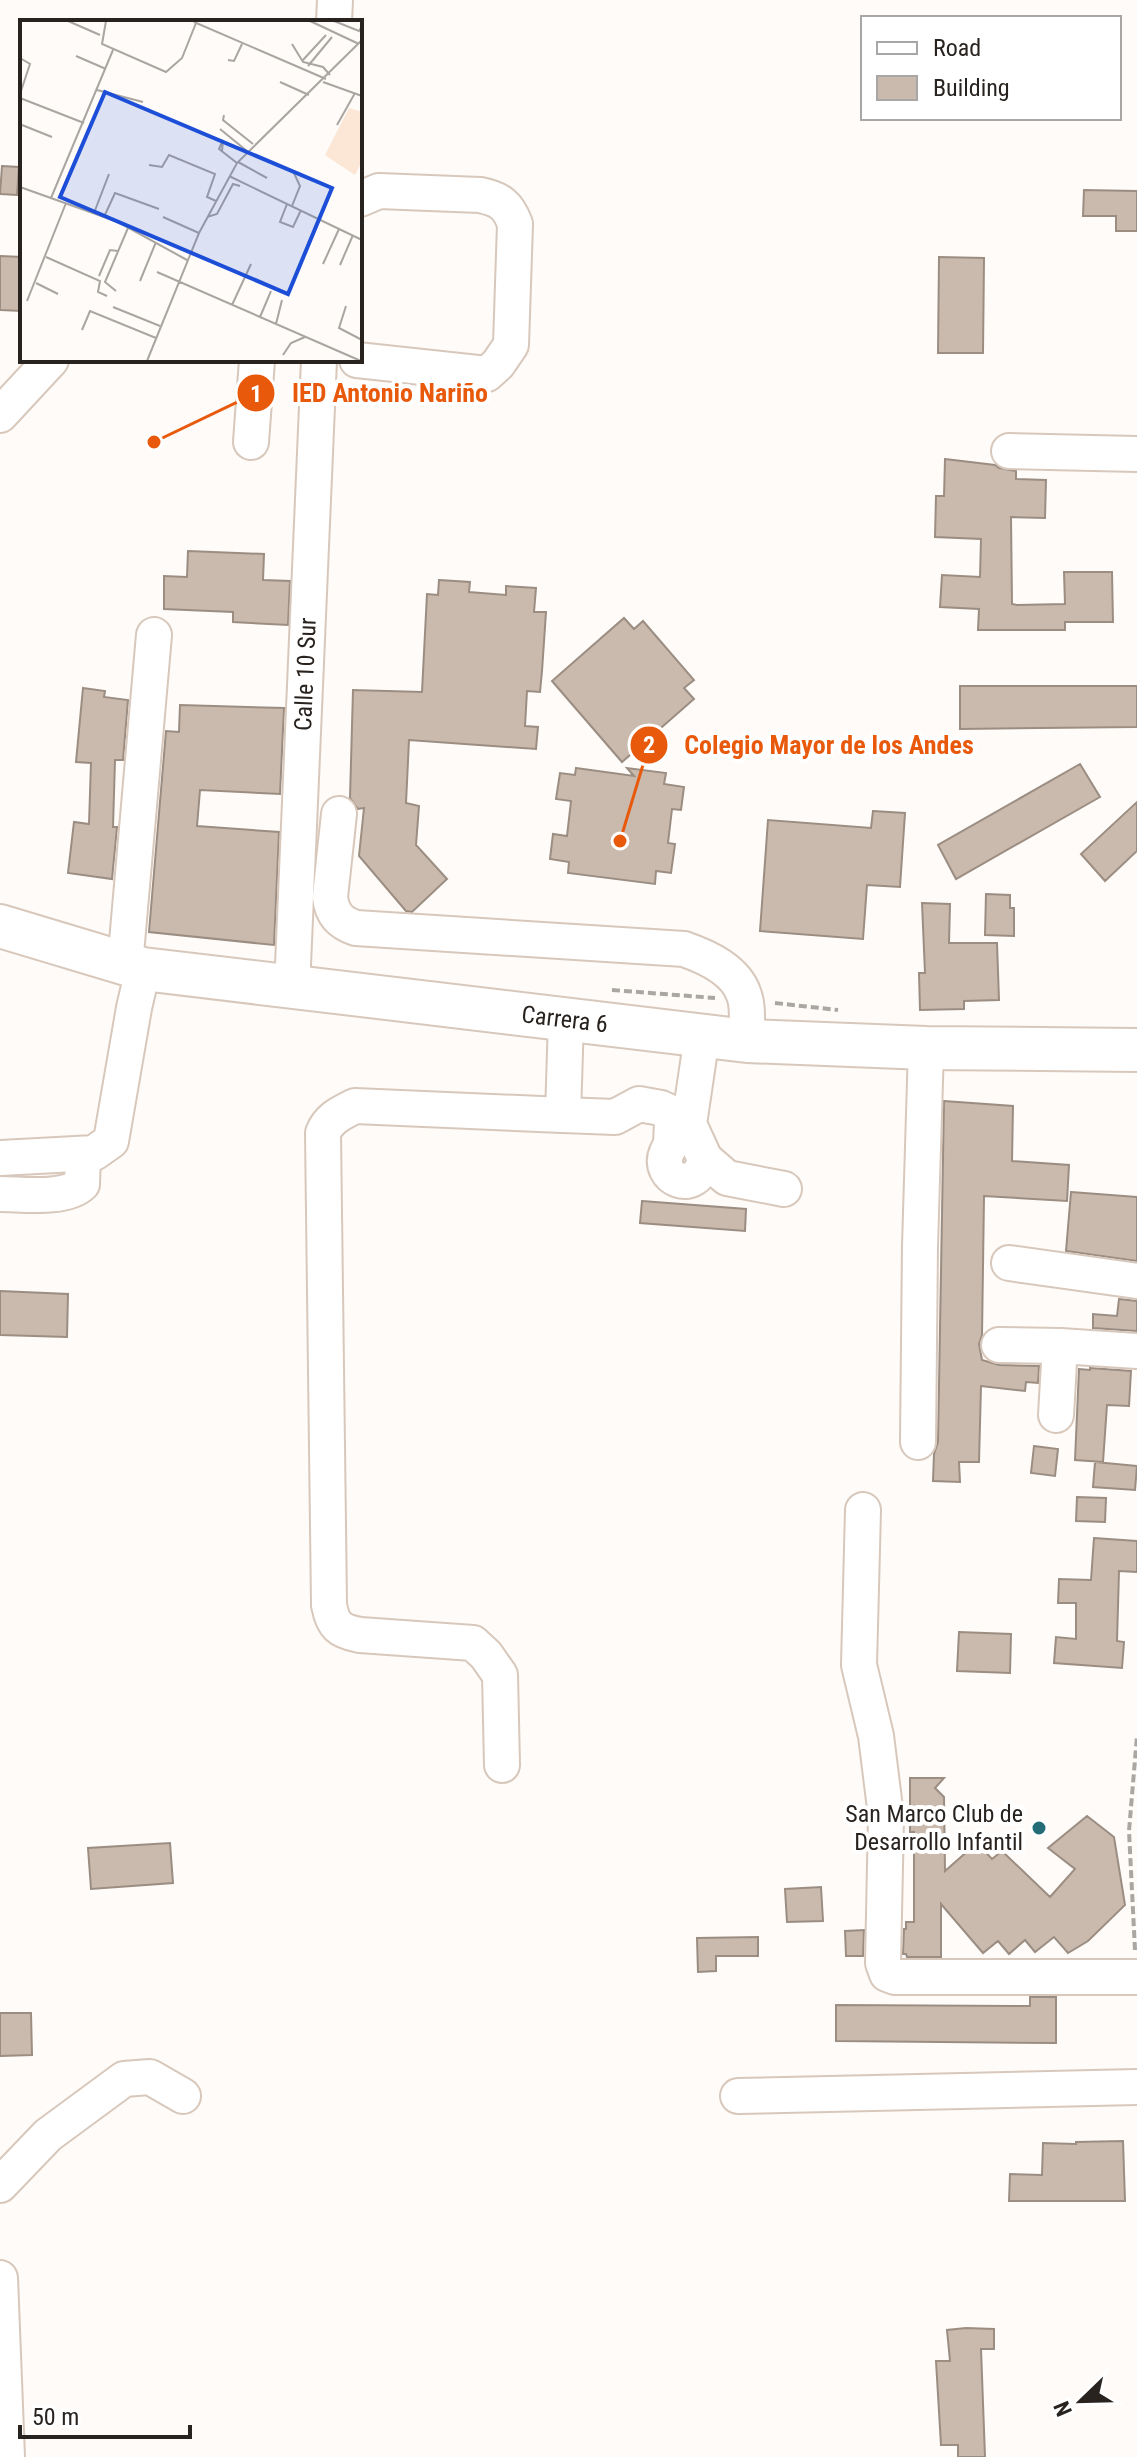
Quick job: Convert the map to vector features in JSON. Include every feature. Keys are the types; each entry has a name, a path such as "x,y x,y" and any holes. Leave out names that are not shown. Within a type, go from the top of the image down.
{"main road":[{"name":"Carrera 6","path":"0,926 134,967 747,1041 926,1048 1137,1050"}],"street":[{"path":"334,20 335,0"},
{"path":"362,198 379,191 480,195 495,198 509,208 515,224 511,345 487,374 362,361"},
{"path":"0,415 49,362"},
{"path":"251,442 257,362"},
{"name":"Calle 10 Sur","path":"292,988 319,362"},
{"path":"1009,451 1137,454"},
{"path":"0,1158 94,1153 111,1141 134,1008 154,635"},
{"path":"339,814 330,897 331,906 344,925 684,949 715,963 732,976 744,995 747,1041"},
{"path":"563,1115 566,1020"},
{"path":"680,1135 702,1036"},
{"path":"918,1442 920,1217 926,1048"},
{"path":"502,1765 500,1675 473,1643 360,1635 342,1632 332,1623 329,1605 323,1133 326,1125 337,1114 355,1106 615,1117 639,1104 670,1112 680,1135 727,1178 784,1189"},
{"path":"0,1194 66,1194 77,1189 82,1184 83,1154"},
{"path":"1009,1263 1137,1281"},
{"path":"999,1345 1137,1351"},
{"path":"1056,1415 1060,1346"},
{"path":"863,1510 859,1665 876,1736 886,1816 883,1963 887,1974 895,1977 1137,1977"},
{"path":"0,2185 48,2135 124,2079 150,2077 183,2096"},
{"path":"738,2096 1137,2087"},
{"path":"0,2278 7,2457"}],"path":[{"path":"1137,1736 1129,1831 1137,1977"}],"building":[{"path":"2,166 19,167 17,195 0,194"},
{"path":"1084,190 1137,191 1137,231 1116,231 1116,216 1083,216"},
{"path":"0,256 20,257 20,311 0,310"},
{"path":"939,257 984,258 983,353 938,353"},
{"path":"945,459 995,465 1016,471 1016,479 1046,480 1045,518 1011,517 1012,604 1065,604 1064,572 1112,572 1113,622 1065,622 1065,630 978,630 979,609 940,607 942,575 980,577 981,539 935,537 936,496 944,496"},
{"path":"188,551 264,554 263,580 290,581 288,625 233,622 233,612 164,609 164,576 187,577"},
{"path":"439,580 470,582 469,592 506,595 506,586 536,588 534,612 546,612 542,671 540,692 527,691 525,726 538,727 536,749 409,740 406,803 419,806 416,845 447,879 412,912 406,911 359,856 364,808 358,809 350,798 353,690 422,692 427,594 438,595"},
{"path":"624,618 634,629 643,621 694,680 684,688 694,699 622,762 552,681"},
{"path":"960,686 1137,686 1137,727 960,729"},
{"path":"83,688 105,691 104,697 128,700 123,760 115,760 113,827 117,827 112,879 68,873 74,822 89,824 91,763 76,762"},
{"path":"180,705 284,708 280,794 200,790 197,826 279,832 274,945 149,932 166,731 179,732"},
{"path":"1080,764 1100,797 956,879 938,845"},
{"path":"576,768 634,776 627,768 666,773 664,784 684,787 681,810 672,809 668,843 675,844 671,873 656,871 655,884 568,873 569,862 550,859 553,834 567,836 571,801 556,799 560,773 575,775"},
{"path":"1137,802 1137,851 1105,881 1081,854"},
{"path":"873,811 905,813 900,887 867,885 863,939 760,931 768,820 871,828"},
{"path":"986,894 1010,895 1010,908 1014,908 1014,936 985,935"},
{"path":"922,903 950,904 949,943 997,943 999,1000 964,1001 964,1009 920,1010 919,973 925,973"},
{"path":"944,1101 1013,1106 1012,1161 1069,1165 1067,1201 984,1196 982,1335 979,1344 982,1360 999,1365 1039,1366 1038,1383 1026,1382 1025,1391 981,1386 979,1462 959,1462 960,1482 933,1481 934,1454 938,1442"},
{"path":"1071,1192 1137,1197 1137,1261 1066,1251"},
{"path":"642,1201 746,1209 745,1231 640,1223"},
{"path":"0,1291 68,1294 67,1337 0,1335"},
{"path":"1119,1299 1137,1301 1137,1331 1093,1328 1093,1314 1117,1316"},
{"path":"1079,1369 1131,1371 1129,1406 1107,1405 1103,1462 1075,1460"},
{"path":"1034,1446 1058,1449 1055,1476 1031,1473"},
{"path":"1095,1462 1137,1466 1135,1490 1093,1487"},
{"path":"1077,1497 1106,1498 1105,1522 1076,1521"},
{"path":"1094,1538 1137,1541 1137,1572 1119,1571 1117,1641 1124,1642 1122,1668 1054,1663 1056,1637 1076,1639 1076,1603 1058,1603 1059,1579 1091,1580"},
{"path":"959,1632 1011,1634 1010,1673 957,1671"},
{"path":"910,1778 944,1778 935,1788 944,1797 945,1871 977,1843 992,1859 1002,1851 1050,1897 1075,1869 1048,1848 1087,1816 1114,1837 1125,1905 1088,1941 1068,1953 1054,1937 1035,1952 1025,1940 1009,1954 998,1941 983,1953 941,1904 941,1957 907,1957 903,1954 904,1929 906,1922 914,1922 914,1832 910,1832"},
{"path":"170,1843 173,1883 91,1889 88,1848"},
{"path":"821,1887 823,1921 787,1922 785,1889"},
{"path":"864,1930 863,1956 846,1956 845,1931"},
{"path":"758,1937 758,1956 716,1956 716,1971 698,1972 697,1938"},
{"path":"1030,1997 1056,1997 1056,2043 836,2041 836,2005 1030,2006"},
{"path":"0,2013 31,2013 32,2055 0,2056"},
{"path":"1123,2141 1125,2201 1009,2201 1010,2174 1042,2175 1043,2143"},
{"path":"994,2329 994,2349 981,2349 985,2457 958,2457 958,2445 941,2445 936,2361 950,2361 947,2330"}],"place":[{"name":"IED Antonio Nariño","path":"154,442"},
{"name":"Colegio Mayor de los Andes","path":"620,841"},
{"name":"San Marco Club de Desarrollo Infantil","path":"1039,1828"}]}
